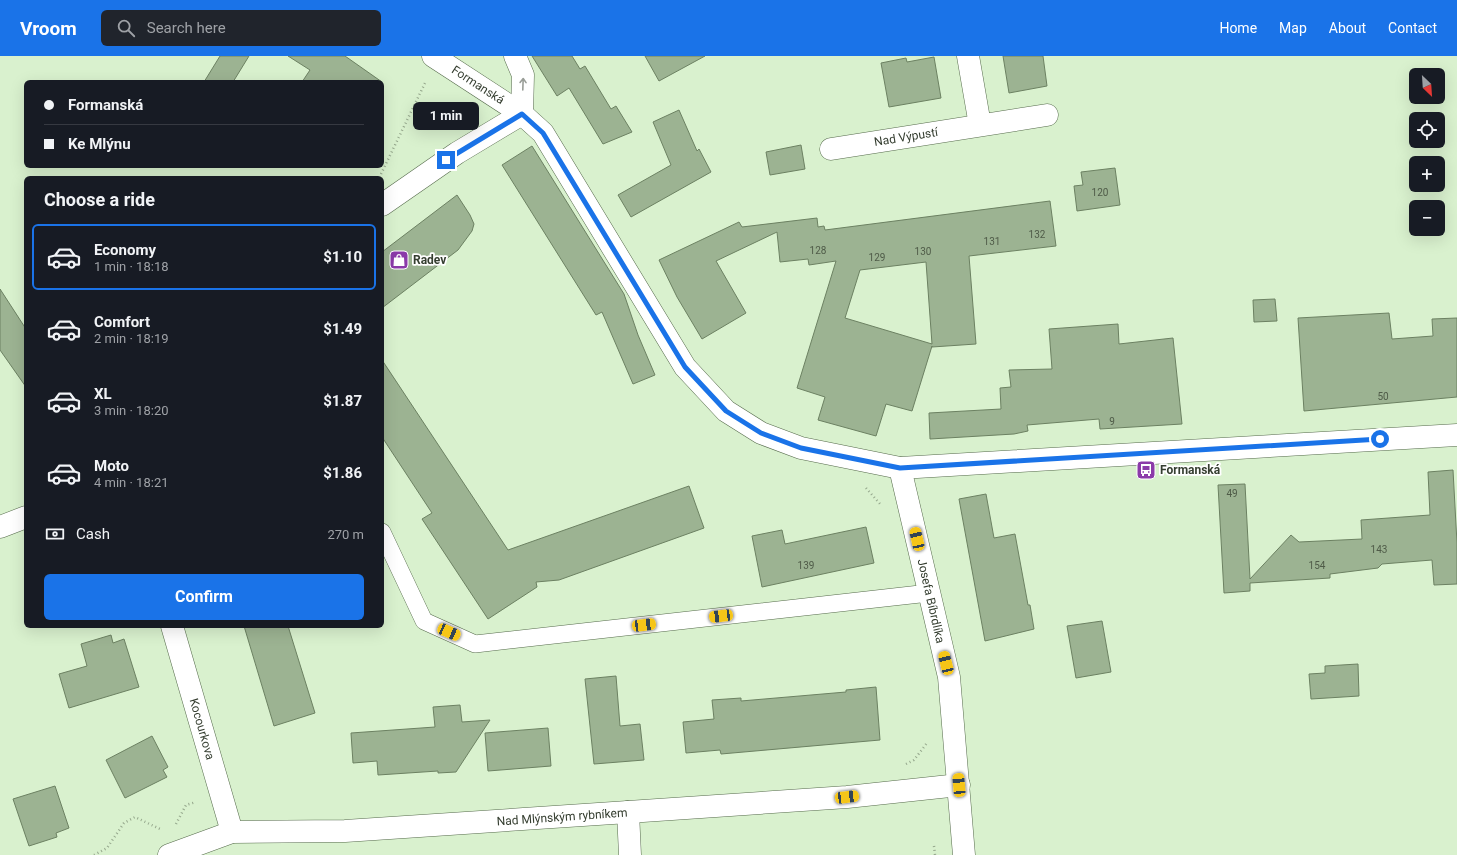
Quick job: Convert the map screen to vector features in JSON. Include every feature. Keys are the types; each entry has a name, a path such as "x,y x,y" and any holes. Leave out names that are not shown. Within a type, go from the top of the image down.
{"street":[{"name":"Formanská","path":"515,56 523,75 522,114"},
{"path":"968,56 980,125"},
{"name":"Formanská","path":"435,57 522,114 543,133 685,367 726,411 761,433 801,448 900,468 1457,435"},
{"path":"384,204 457,153 522,114"},
{"name":"Nad Výpustí","path":"831,149 1047,115"},
{"name":"Josefa Bíbrdlíka","path":"900,468 949,677 964,855"},
{"path":"0,527 24,518"},
{"name":"Kocourkova","path":"173,628 232,832"},
{"name":"Nad Mlýnským rybníkem","path":"169,855 232,832 345,831 847,797 959,785"},
{"path":"628,812 630,855"}],"lane":[{"path":"384,536 424,621 475,644 929,593"}],"path":[{"path":"384,168 435,57"},
{"path":"934,846 935,855"}],"building":[{"path":"220,56 249,56 234,80 205,80"},
{"path":"288,56 345,56 379,80 303,80 310,70"},
{"path":"532,56 572,56 580,69 585,66 611,109 616,106 632,132 603,144 569,88 557,96"},
{"path":"645,56 705,56 659,81"},
{"path":"1003,56 1043,56 1047,86 1009,93"},
{"path":"934,57 941,98 889,107 881,63 906,58 907,62"},
{"path":"679,110 697,151 699,149 711,172 631,217 618,195 671,165 653,122"},
{"path":"801,145 805,169 770,175 766,152"},
{"path":"532,146 624,294 638,335 655,375 633,384 602,312 596,315 502,165"},
{"path":"1115,168 1120,205 1077,211 1074,186 1083,185 1081,172"},
{"path":"457,195 474,224 472,231 458,250 384,306 384,250"},
{"path":"1050,201 1056,246 969,256 976,344 932,346 912,411 886,404 876,436 818,420 825,397 797,388 836,261 809,265 808,259 780,262 777,232 716,261 746,313 702,339 677,297 659,260 739,222 742,227 817,218 818,227 824,226 825,230","holes":["926,262 932,344 845,318 860,270"]},
{"path":"0,289 24,326 24,384 0,350"},
{"path":"1275,299 1277,321 1254,322 1253,300"},
{"path":"1389,313 1392,339 1433,336 1432,319 1457,318 1457,397 1304,411 1298,318"},
{"path":"1118,324 1119,344 1173,338 1182,424 1100,429 1099,419 1027,425 1028,431 1014,434 930,439 929,413 1001,409 1000,388 1011,387 1009,370 1052,369 1049,329"},
{"path":"384,363 508,550 689,486 704,528 559,580 536,582 537,587 488,619 422,519 432,513 384,440"},
{"path":"1453,470 1457,543 1457,584 1434,585 1432,560 1382,564 1378,568 1330,574 1330,578 1250,583 1250,591 1224,593 1218,485 1245,484 1250,579 1291,535 1299,542 1362,539 1361,520 1430,515 1428,472"},
{"path":"986,494 994,538 1015,534 1034,629 985,641 959,499"},
{"path":"866,527 874,563 762,587 752,536 782,530 785,544"},
{"path":"1102,621 1111,672 1076,678 1067,626"},
{"path":"245,628 289,628 315,713 274,726"},
{"path":"111,635 113,643 124,639 139,687 69,708 59,674 87,666 81,644"},
{"path":"1358,664 1359,696 1311,699 1309,674 1325,673 1325,666"},
{"path":"616,676 620,726 640,724 644,760 594,764 585,679"},
{"path":"876,687 880,740 721,754 720,750 686,753 683,722 714,719 712,700 741,698 741,701 846,692 846,690"},
{"path":"460,705 462,722 490,720 456,772 438,773 438,771 378,775 377,761 353,763 351,733 435,727 433,707"},
{"path":"548,728 551,766 488,771 485,733"},
{"path":"152,736 168,767 163,770 167,777 125,798 106,760"},
{"path":"55,786 69,828 56,833 57,837 29,846 13,799"}],"place":[{"name":"Radev","path":"399,260"},
{"name":"Formanská","path":"1146,470"}],"route":[{"path":"446,160 522,114 543,133 685,367 726,411 761,433 801,448 900,468 1025,462 1380,439"}]}
